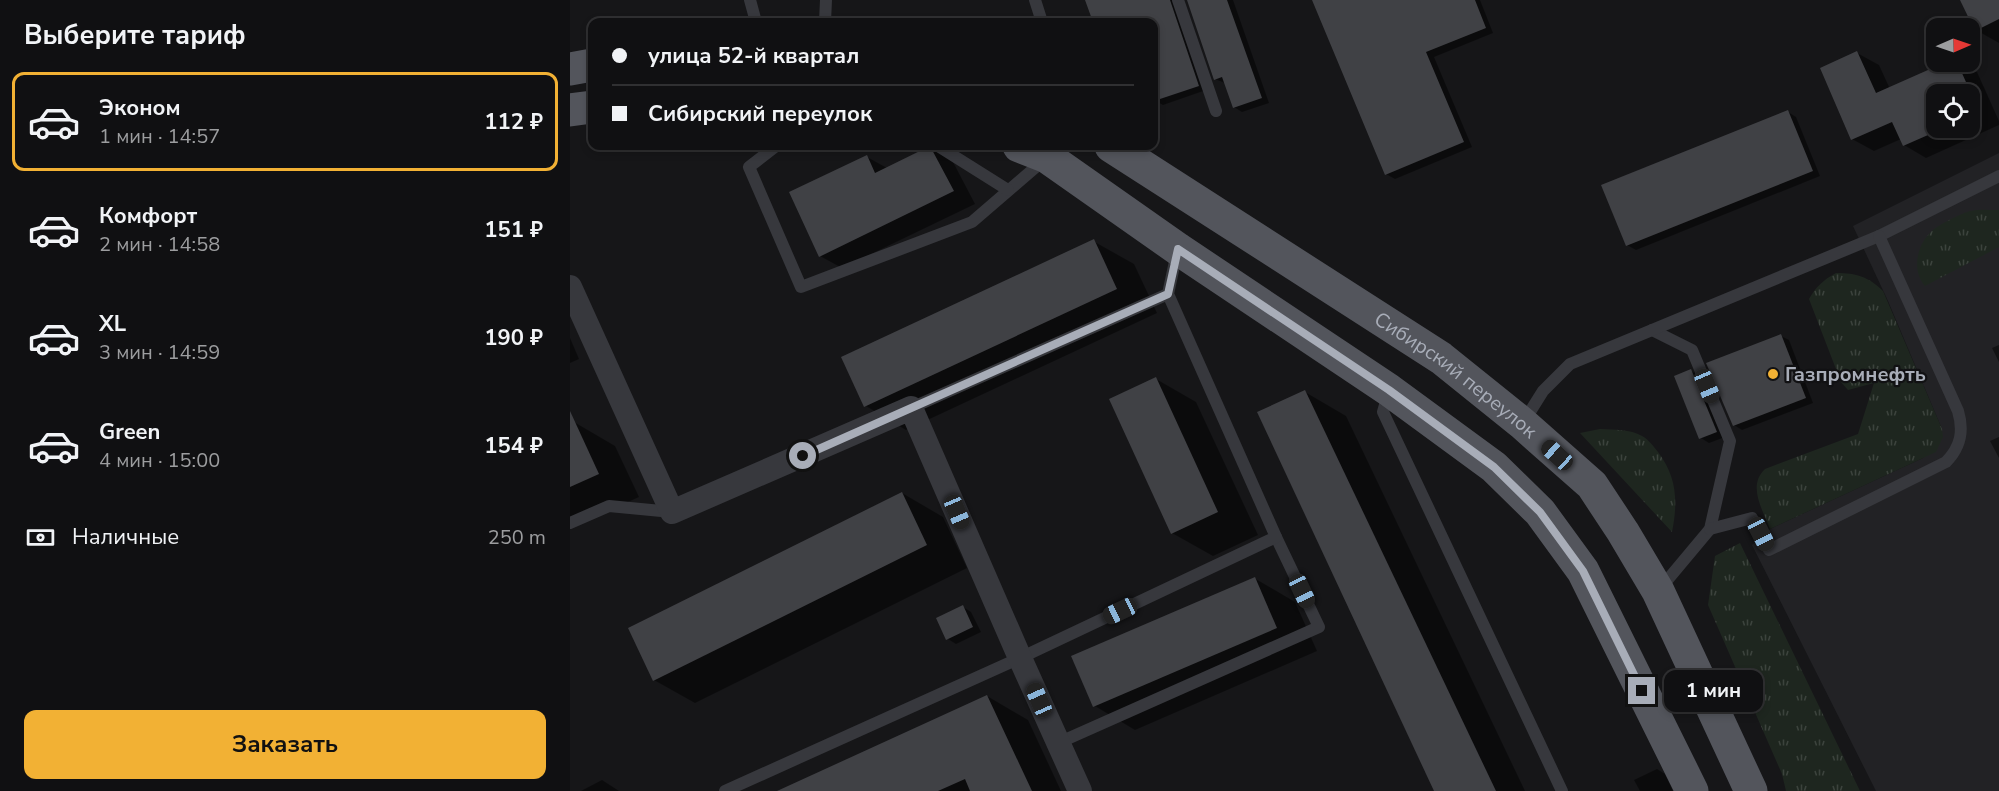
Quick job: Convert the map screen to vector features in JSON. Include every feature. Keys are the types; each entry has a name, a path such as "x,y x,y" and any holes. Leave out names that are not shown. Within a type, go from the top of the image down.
{"main road":[{"path":"570,69 588,66"},
{"path":"570,110 588,108"},
{"path":"1040,150 1178,249 1389,390 1494,467 1540,512 1583,571 1692,791"},
{"name":"Сибирский переулок","path":"1117,150 1440,358 1523,424 1592,485 1623,531 1658,591 1751,791"},
{"path":"1494,467 1523,424"}],"street":[{"path":"571,292 672,512 911,408 1080,791"}],"lane":[{"path":"750,0 755,18"},
{"path":"825,18 826,0"},
{"path":"1035,0 1041,18"},
{"path":"1178,0 1216,111"},
{"path":"771,150 749,167 801,286 972,222 1008,190 1040,150"},
{"path":"944,150 1008,190"},
{"path":"1523,424 1543,391 1570,364 1879,236 1999,176"},
{"path":"1710,529 1752,518 1768,550 1946,462 1958,447 1962,429 1958,411 1879,236"},
{"path":"1058,743 1319,627 1276,537 1168,294 1178,249"},
{"path":"911,408 1168,294"},
{"path":"1652,330 1692,350 1730,441 1710,529 1658,591"},
{"path":"1389,390 1383,412 1562,791"},
{"path":"570,523 609,506 672,512"},
{"path":"725,791 1020,658 1276,537"}],"shaded area":[{"path":"1999,153 1999,791 1876,791 1752,545 1770,529 1923,458 1942,429 1888,301 1853,226"}],"green space":[{"path":"1999,210 1999,247 1925,286 1917,265 1920,250 1927,236 1939,226 1970,211"},
{"path":"1836,273 1862,277 1873,282 1883,291 1942,429 1943,437 1936,452 1770,529 1758,498 1757,483 1760,476 1765,469 1858,434 1874,383 1848,390 1841,382 1809,299 1820,284"},
{"path":"1600,429 1632,432 1647,439 1658,452 1669,471 1674,490 1675,510 1672,532 1580,433"},
{"path":"1740,543 1860,791 1786,791 1782,774 1708,605 1715,556"}],"building":[{"path":"1085,0 1170,0 1199,86 1158,100 1158,18 1092,18"},
{"path":"1187,0 1227,0 1262,98 1233,108 1222,77 1214,80"},
{"path":"1312,0 1475,0 1486,28 1426,52 1464,142 1385,175"},
{"path":"1960,0 1999,0 1999,19 1980,28 1980,18 1969,18"},
{"path":"1857,51 1876,93 1926,71 1961,72 1967,84 1926,84 1926,136 1903,146 1892,122 1851,140 1820,68"},
{"path":"1788,110 1813,171 1626,246 1601,185"},
{"path":"922,150 932,150 954,191 819,257 789,192 867,155 875,173"},
{"path":"1094,239 1117,289 864,407 841,357"},
{"path":"1781,334 1806,398 1733,426 1706,363"},
{"path":"1691,369 1717,432 1699,439 1674,376"},
{"path":"1156,377 1218,512 1171,534 1109,399"},
{"path":"1305,390 1496,791 1434,791 1257,412"},
{"path":"570,411 599,474 570,487"},
{"path":"902,492 927,545 653,681 628,628"},
{"path":"1255,577 1277,628 1093,707 1071,656"},
{"path":"963,605 973,627 946,640 936,618"},
{"path":"987,695 1032,791 970,791 965,779 938,791 777,791"}],"place":[{"name":"Газпромнефть","path":"1773,374"}],"route":[{"path":"803,456 1168,294 1178,249 1389,390 1494,467 1540,512 1583,571 1642,691"}]}
